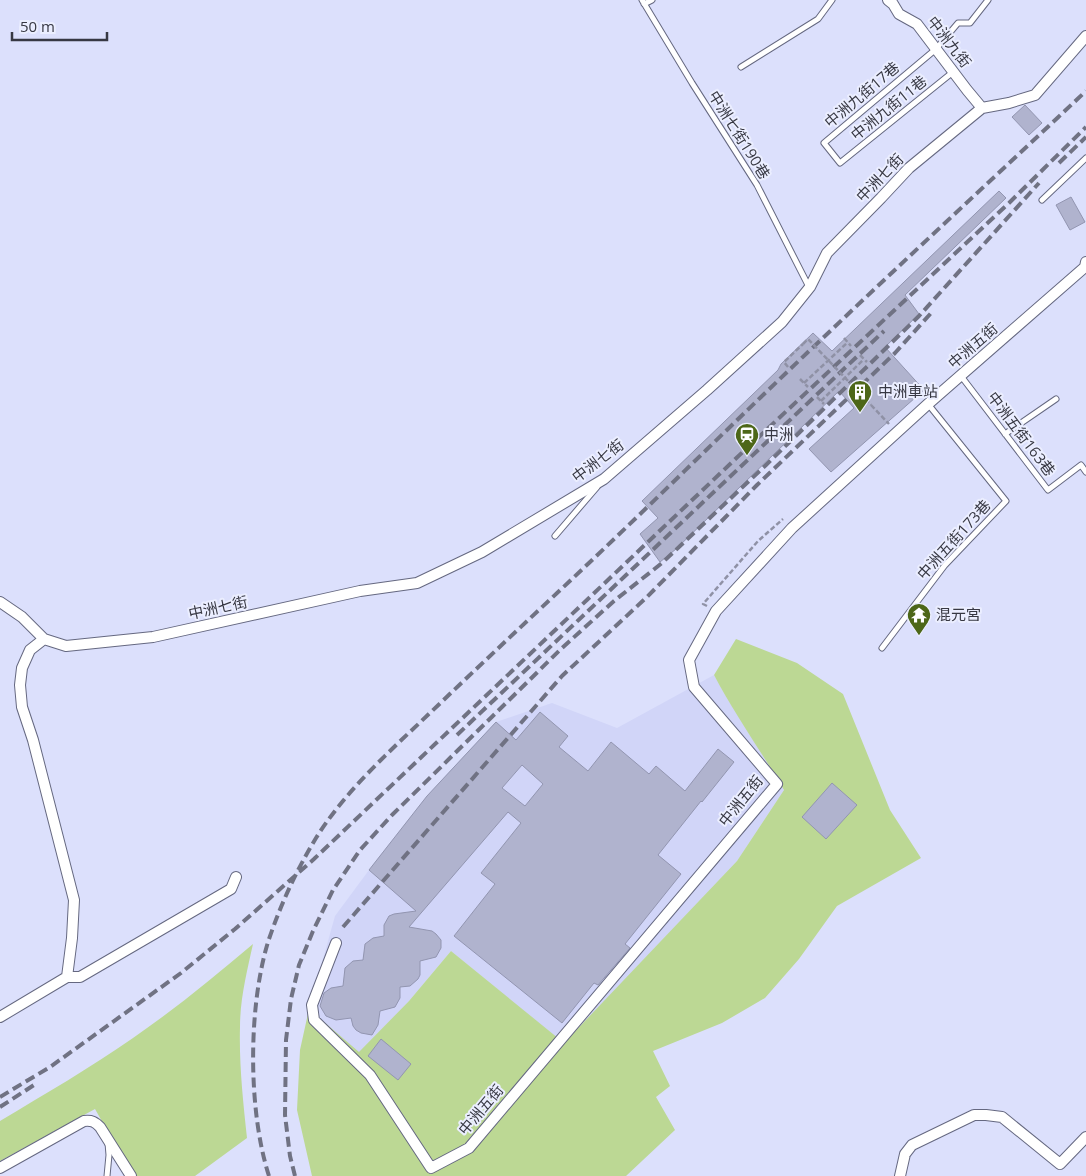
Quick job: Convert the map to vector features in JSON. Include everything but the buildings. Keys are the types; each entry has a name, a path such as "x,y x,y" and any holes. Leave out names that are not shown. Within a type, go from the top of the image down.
{"street":[{"name":"中洲九街","path":"892,1 899,14 917,24 982,108"},
{"name":"中洲七街","path":"0,602 22,617 44,639 66,646 153,637 360,592 417,583 482,552 604,479 782,322 810,287 827,252 882,198 909,168 982,108 1009,103 1035,95 1086,36"},
{"name":"中洲五街","path":"336,943 312,1005 314,1020 370,1075 430,1168 469,1148 777,784 694,687 689,660 716,611 792,528 928,404 1084,268"},
{"path":"44,639 30,650 22,668 20,685 22,707 74,900 67,977"},
{"path":"0,1017 67,977 80,978 231,889 236,877"},
{"path":"900,1176 904,1154 912,1145 974,1115 986,1114 1002,1117 1060,1164 1086,1137"},
{"path":"0,1168 84,1121 90,1120 95,1122 132,1176"}],"lane":[{"path":"643,2 652,0"},
{"path":"741,67 818,19 832,0"},
{"path":"936,49 958,23 970,23 988,0"},
{"name":"中洲七街190巷","path":"643,2 757,185 810,287"},
{"name":"中洲九街17巷","path":"840,163 824,143 936,49"},
{"name":"中洲九街11巷","path":"840,163 953,72"},
{"path":"1042,200 1086,158"},
{"name":"中洲五街163巷","path":"961,376 1048,490 1081,465 1086,472"},
{"path":"1005,434 1056,399"},
{"name":"中洲五街173巷","path":"882,648 945,565 1006,501 928,404"},
{"path":"555,536 604,479"},
{"path":"107,1176 108,1140"}],"path":[{"path":"844,338 852,346"},
{"path":"788,367 784,362 808,339 890,425"},
{"path":"804,383 848,342"},
{"path":"860,355 867,362"},
{"path":"821,400 864,359"},
{"path":"800,379 808,388"},
{"path":"817,397 824,404"}],"shaded area":[{"path":"714,675 784,790 737,861 564,1044 451,951 409,1001 359,1053 309,1009 335,916 427,796 496,722 552,703 617,728"}],"green space":[{"path":"736,639 797,663 843,694 890,810 921,858 837,906 799,959 765,998 722,1023 653,1051 670,1086 656,1097 675,1130 626,1176 312,1176 297,1110 300,1050 309,1009 359,1052 409,1001 451,951 564,1043 737,861 784,790 714,675"},
{"path":"253,944 244,985 240,1017 241,1069 247,1138 195,1176 133,1176 95,1109 0,1161 0,1121 133,1038 194,993"}],"railway":[{"path":"269,1176 262,1150 254,1091 254,1028 261,968 268,942 289,889 309,850 328,820 355,787 400,741 604,549 857,305 1086,91"},
{"path":"0,1097 50,1067 181,973 235,929 314,859 748,447 1009,203 1086,127"},
{"path":"1059,163 1086,137"},
{"path":"295,1176 290,1156 285,1115 286,1040 291,999 299,965 313,931 333,890 360,850 392,815 562,648 614,601 662,563 919,316 1039,183"},
{"path":"343,927 562,676 647,597 757,485 895,353 932,312"},
{"path":"457,735 884,331"},
{"path":"0,1107 34,1085"}],"place":[{"name":"中洲車站","path":"860,413"},
{"name":"中洲","path":"747,456"},
{"name":"混元宮","path":"919,636"}]}
